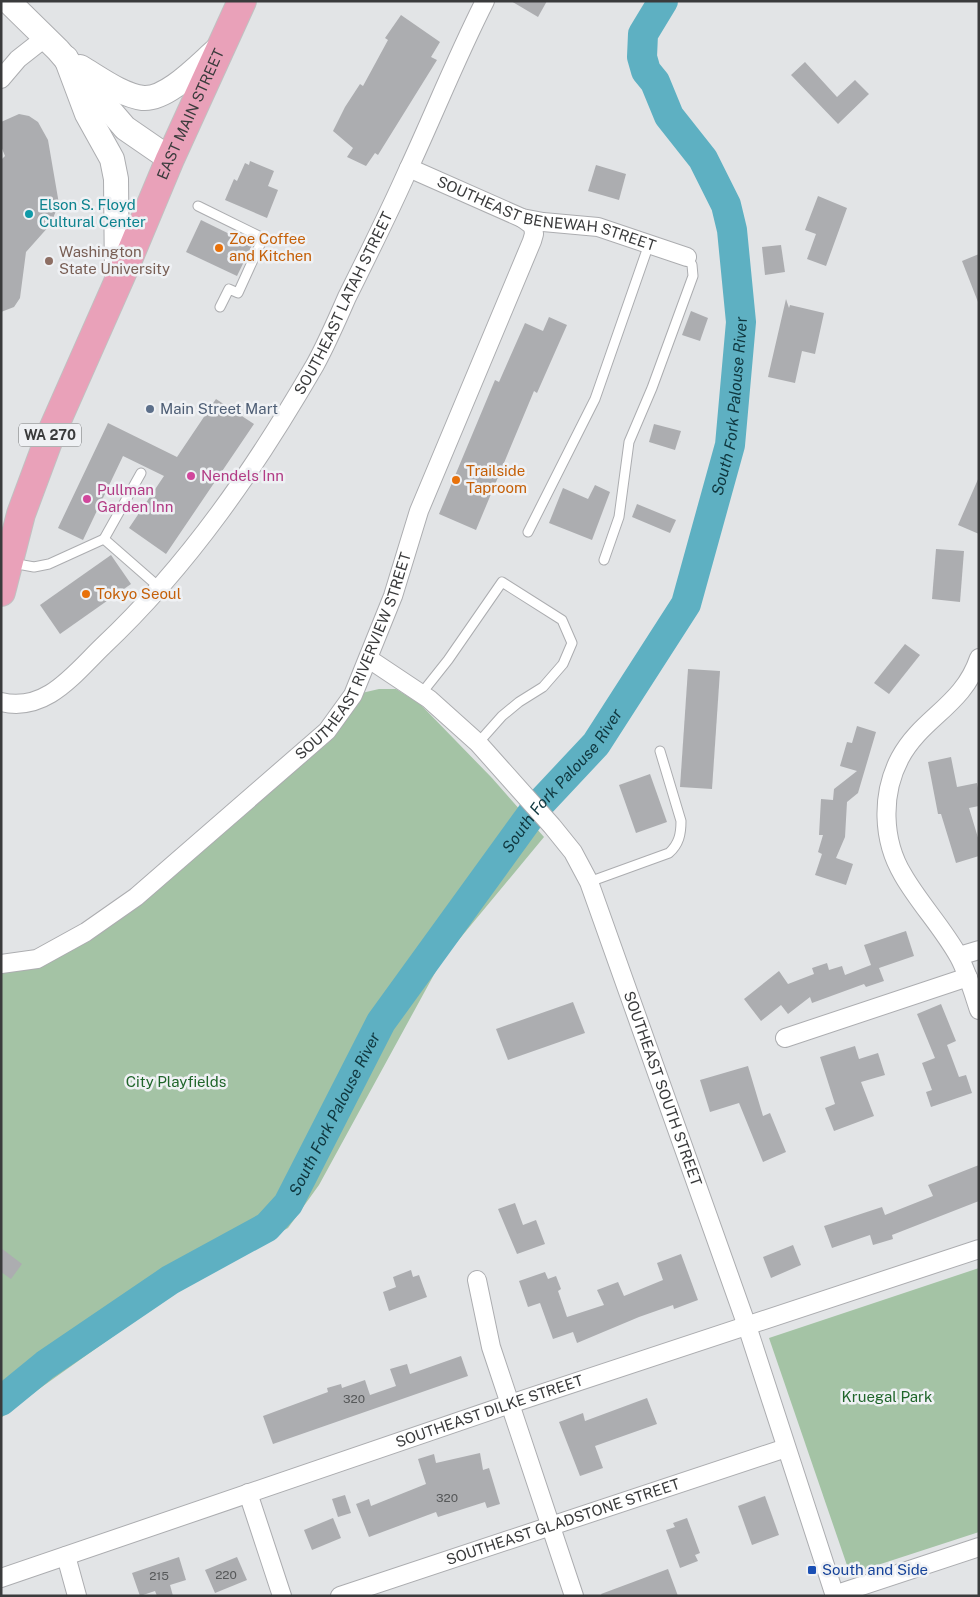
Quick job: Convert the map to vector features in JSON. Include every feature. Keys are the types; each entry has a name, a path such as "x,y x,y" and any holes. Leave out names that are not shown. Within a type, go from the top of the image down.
{"main road":[{"path":"8,1 66,58 125,128 170,159"},
{"name":"EAST MAIN STREET","path":"1,592 21,514 50,436 170,159 242,1"},
{"path":"66,58 123,91 144,98 159,95 177,85 219,48"},
{"path":"66,58 87,114 112,159 116,179 117,284"}],"street":[{"name":"SOUTHEAST LATAH STREET","path":"1,702 16,706 34,703 49,696 112,638 160,588 218,518 265,448 316,363 409,168 485,1"},
{"path":"1,79 18,60 46,37"},
{"name":"SOUTHEAST BENEWAH STREET","path":"409,168 522,218 598,227 686,257"},
{"name":"SOUTHEAST RIVERVIEW STREET","path":"1,964 37,959 86,932 136,897 327,731 353,695 396,589 419,511 532,241 534,234 533,226 522,218"},
{"path":"979,658 975,670 962,693 913,738 900,759 888,785 886,813 890,844 902,874 959,956 979,1010"},
{"name":"SOUTHEAST SOUTH STREET","path":"369,659 422,694 478,743 573,852 589,882 747,1326 835,1595"},
{"path":"959,956 979,950"},
{"path":"785,1038 968,977"},
{"name":"SOUTHEAST DILKE STREET","path":"1,1578 510,1404 979,1249"},
{"path":"477,1280 492,1347 574,1596"},
{"name":"SOUTHEAST GLADSTONE STREET","path":"340,1596 551,1528 786,1448"},
{"path":"248,1493 282,1596"},
{"path":"835,1595 979,1547"},
{"path":"66,1556 77,1596"}],"lane":[{"path":"198,206 263,238 238,292 229,289 220,307"},
{"path":"528,532 595,400 649,244"},
{"path":"604,560 619,517 629,442 652,388 693,276 692,265 686,257"},
{"path":"9,562 34,567 48,564 104,539 141,473"},
{"path":"104,539 160,588"},
{"path":"422,694 502,582 562,620 572,643 563,664 543,687 519,702 502,716 478,743"},
{"path":"589,882 668,853 676,847 681,831 681,821 660,751"}],"green space":[{"name":"City Playfields","path":"379,689 396,689 420,704 492,778 544,837 442,960 319,1185 288,1228 188,1283 1,1418 1,966 37,959 136,897 353,695"},
{"name":"Kruegal Park","path":"979,1268 979,1532 850,1574 769,1338"}],"building":[{"path":"511,1 547,1 538,17"},
{"path":"401,15 440,42 431,57 437,60 378,155 375,153 366,166 347,157 353,148 333,131 345,107 360,84 363,86 388,40 385,38"},
{"path":"805,62 837,97 855,80 869,94 838,124 791,75"},
{"name":"Elson S. Floyd Cultural Center","path":"19,114 29,116 38,122 48,140 59,204 50,225 26,252 20,298 14,307 1,312 1,160 5,156 1,146 1,122"},
{"path":"250,161 274,171 268,186 278,190 267,218 225,200 234,179 237,181 245,163 249,165"},
{"path":"596,165 626,174 619,200 588,191"},
{"path":"818,196 847,208 826,266 807,259 816,234 805,230"},
{"name":"Zoe Coffee and Kitchen","path":"201,220 252,245 237,276 186,252"},
{"path":"781,245 785,272 765,275 762,247"},
{"path":"979,254 979,302 978,302 962,261"},
{"path":"786,299 789,308 790,305 824,313 815,354 802,351 795,383 768,377"},
{"path":"691,311 708,318 700,341 682,335"},
{"path":"549,317 567,325 537,393 534,391 476,530 439,514 495,380 499,382 525,323 543,331"},
{"name":"Nendels Inn","path":"216,399 254,424 166,554 129,528 164,476 123,456 83,540 58,528 108,423 177,457"},
{"path":"654,424 681,431 675,450 649,442"},
{"path":"979,477 979,534 958,525"},
{"path":"595,485 610,492 592,540 549,523 563,488 588,499"},
{"path":"637,504 676,520 670,533 632,517"},
{"path":"936,549 964,551 960,602 932,599"},
{"name":"Tokyo Seoul","path":"111,555 131,584 60,634 40,605"},
{"path":"905,644 920,655 889,694 874,683"},
{"path":"688,669 720,671 712,789 680,787"},
{"path":"857,726 876,732 858,793 847,802 845,837 836,858 853,864 846,885 815,875 822,854 818,852 823,835 819,835 821,799 833,800 834,789 857,771 840,766 847,742 852,743"},
{"path":"951,757 957,787 977,783 979,793 979,806 969,808 979,841 979,856 956,863 941,814 938,814 928,762"},
{"path":"650,774 667,822 636,833 619,785"},
{"path":"906,931 914,956 879,968 884,981 866,987 864,984 812,1003 810,997 788,1014 781,1005 761,1021 744,999 779,971 788,984 814,974 812,968 827,963 829,970 842,966 845,975 871,965 864,945"},
{"path":"573,1002 585,1033 508,1060 496,1029"},
{"path":"941,1004 956,1041 947,1045 959,1077 966,1075 972,1093 931,1107 926,1092 932,1090 922,1063 935,1058 917,1014"},
{"path":"855,1046 859,1059 878,1053 885,1075 861,1082 874,1116 834,1131 825,1108 835,1104 820,1057"},
{"path":"748,1066 763,1116 770,1113 786,1152 763,1162 739,1103 710,1112 700,1080"},
{"path":"979,1165 979,1201 892,1235 893,1239 873,1245 870,1235 832,1248 824,1226 882,1207 885,1215 933,1196 928,1185"},
{"path":"515,1203 523,1225 536,1220 545,1244 517,1254 498,1209"},
{"path":"793,1245 801,1265 771,1278 763,1257"},
{"path":"1,1248 22,1264 11,1279 1,1272"},
{"path":"681,1254 698,1300 674,1309 673,1305 639,1317 577,1343 573,1332 553,1339 540,1303 528,1307 519,1281 545,1272 548,1279 556,1276 561,1289 558,1291 567,1317 604,1305 597,1290 618,1282 624,1296 663,1280 657,1263"},
{"path":"411,1270 413,1277 419,1275 427,1297 389,1311 383,1292 396,1287 393,1277"},
{"path":"461,1356 468,1376 273,1444 263,1416 328,1392 327,1388 341,1384 342,1388 365,1380 370,1395 396,1386 390,1369 407,1364 410,1374"},
{"path":"647,1398 657,1424 595,1446 603,1468 580,1476 559,1422 583,1413 585,1421"},
{"path":"480,1453 483,1470 489,1468 500,1504 487,1508 485,1502 438,1517 436,1512 369,1537 356,1504 369,1499 371,1506 426,1484 418,1459 434,1454 436,1463"},
{"path":"345,1495 351,1513 338,1517 332,1499"},
{"path":"765,1496 779,1535 752,1545 738,1506"},
{"path":"333,1518 341,1538 312,1550 304,1530"},
{"path":"687,1518 700,1553 695,1555 698,1561 680,1568 666,1530 675,1527 673,1523"},
{"path":"179,1557 186,1580 170,1585 173,1596 157,1596 155,1591 140,1596 132,1573"},
{"path":"237,1557 247,1580 215,1593 205,1570"},
{"path":"668,1569 678,1596 602,1596 601,1594"}],"waterway":[{"name":"South Fork Palouse River","path":"1,1401 45,1365 170,1280 267,1227 288,1204 381,1022 536,808 596,744 686,604 730,445 741,322 732,230 726,205 703,159 669,116 655,82 646,71 642,57 643,34 663,1"}],"place":[{"name":"Elson S. Floyd Cultural Center","path":"29,214"},
{"name":"Zoe Coffee and Kitchen","path":"219,248"},
{"name":"Washington State University","path":"49,261"},
{"name":"Main Street Mart","path":"150,409"},
{"name":"Nendels Inn","path":"191,476"},
{"name":"Trailside Taproom","path":"456,480"},
{"name":"Pullman Garden Inn","path":"87,499"},
{"name":"Tokyo Seoul","path":"86,594"},
{"name":"South and Side","path":"812,1570"}]}
